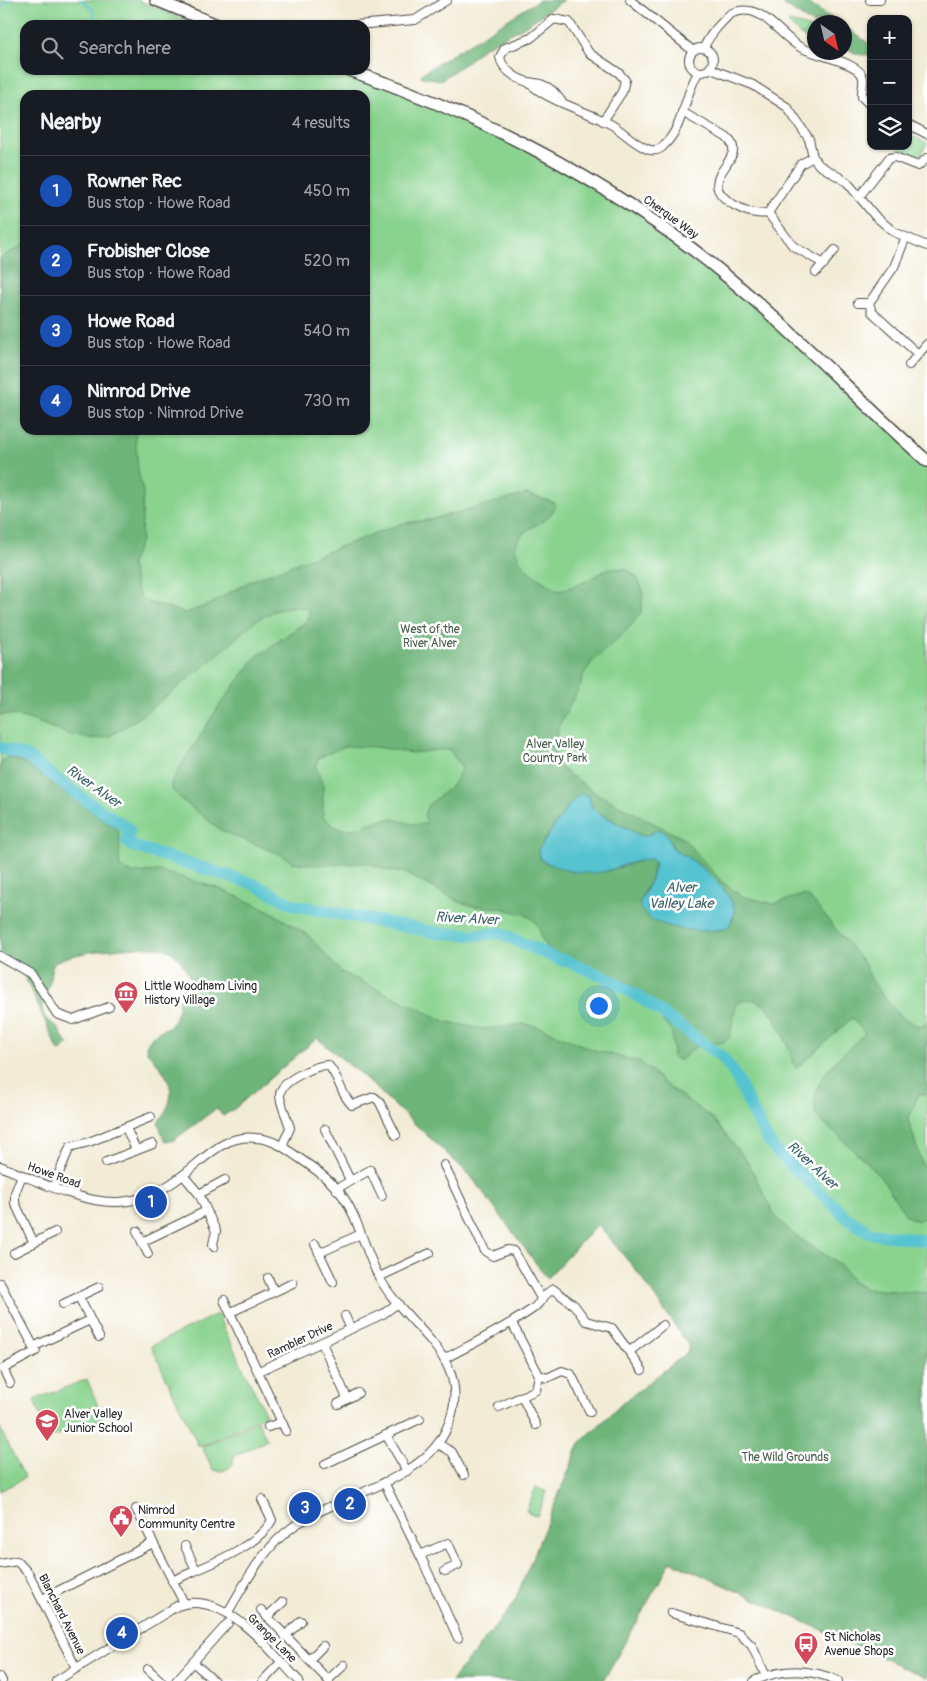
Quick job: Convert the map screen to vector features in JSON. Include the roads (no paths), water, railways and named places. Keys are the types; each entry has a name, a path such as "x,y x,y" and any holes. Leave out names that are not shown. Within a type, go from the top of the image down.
{"street":[{"path":"156,0 205,20"},
{"path":"370,24 415,20 447,0"},
{"path":"630,0 692,50"},
{"path":"870,0 880,0"},
{"path":"692,50 704,47 717,28 736,8 745,2"},
{"path":"761,6 798,46 842,62 859,71 864,79 862,98 870,105"},
{"path":"603,121 622,92 625,80 619,73 589,53 572,26 565,20 554,19 531,38 505,48 501,52 500,61 507,70 528,82 538,83 550,88 563,103 603,121 644,147 654,150 661,148 669,140 682,112 690,86 698,73"},
{"path":"704,47 711,54 711,68"},
{"path":"692,50 691,62 698,73"},
{"path":"698,73 706,72 711,68"},
{"path":"711,68 752,86 786,107 809,139 813,157 819,165 847,182 884,224 905,239 927,246"},
{"name":"Cherque Way","path":"362,75 466,114 565,165 614,194 678,238 730,279 927,461"},
{"path":"682,112 726,137 732,143 733,152 717,183 716,188 720,197 752,213 768,213"},
{"path":"912,126 927,134"},
{"path":"768,213 801,164 813,157"},
{"path":"859,196 889,158 895,157 918,166 927,158"},
{"path":"768,213 793,246 824,264"},
{"path":"869,303 894,268 905,239"},
{"path":"816,272 835,250"},
{"path":"858,303 869,303"},
{"path":"869,303 872,312 918,354"},
{"path":"909,365 927,344"},
{"path":"0,956 31,974 57,1014 72,1020 109,1007"},
{"path":"282,1146 290,1128 280,1095 282,1089 287,1082 320,1065 328,1065 333,1070 347,1101 352,1105 374,1097 379,1101 396,1135"},
{"path":"54,1186 70,1147 126,1128 151,1117"},
{"path":"126,1128 136,1150"},
{"path":"325,1129 350,1180"},
{"name":"Howe Road","path":"0,1166 91,1200 118,1202 147,1196 183,1175 206,1155 233,1140 258,1138 282,1146 320,1173 342,1194 379,1277 398,1303 428,1336 444,1359 450,1375 453,1402 451,1418 438,1444 406,1471 309,1516 282,1535 255,1566 228,1612"},
{"path":"106,1162 153,1144"},
{"path":"444,1165 485,1251 494,1256 508,1250 514,1251 542,1300"},
{"path":"336,1189 370,1170 382,1196"},
{"path":"22,1175 15,1193 15,1203 34,1243"},
{"path":"183,1175 199,1194 216,1231 214,1247"},
{"path":"199,1194 226,1180"},
{"path":"142,1242 206,1211"},
{"path":"137,1231 148,1254"},
{"path":"14,1253 55,1232"},
{"path":"319,1253 361,1234"},
{"path":"315,1244 333,1282"},
{"path":"379,1277 430,1253"},
{"path":"268,1278 274,1292"},
{"path":"0,1283 36,1351 3,1369 10,1383"},
{"path":"231,1312 292,1283"},
{"path":"63,1304 98,1287"},
{"path":"444,1359 512,1322 542,1300 547,1292 553,1289 574,1305 586,1321 612,1328 630,1350 642,1370"},
{"path":"79,1297 99,1337"},
{"path":"224,1300 286,1431"},
{"name":"Rambler Drive","path":"259,1371 383,1314 398,1303"},
{"name":"Rambler Drive","path":"345,1316 351,1329"},
{"path":"34,1347 90,1320"},
{"path":"499,1407 536,1390 539,1375 512,1322"},
{"path":"630,1350 663,1325"},
{"path":"322,1343 347,1398"},
{"path":"539,1375 547,1378 562,1371 571,1374 590,1412"},
{"path":"338,1404 358,1393"},
{"path":"522,1397 536,1425"},
{"path":"325,1464 420,1419"},
{"path":"268,1428 282,1422"},
{"path":"386,1435 406,1471"},
{"path":"438,1444 452,1452 464,1475"},
{"path":"384,1482 458,1638"},
{"path":"172,1581 245,1546 265,1530 272,1520 262,1499"},
{"path":"136,1509 184,1603"},
{"path":"42,1599 153,1543"},
{"path":"420,1555 448,1543 458,1565 446,1571"},
{"path":"185,1546 196,1570"},
{"name":"Blanchard Avenue","path":"0,1564 17,1561 29,1574 76,1668"},
{"path":"267,1617 283,1602"},
{"path":"56,1681 184,1603 209,1604 228,1612"},
{"path":"260,1610 329,1680 344,1665"},
{"name":"Grange Lane","path":"228,1612 299,1681"},
{"path":"671,1613 738,1633 752,1646 766,1676"},
{"path":"285,1636 300,1621"},
{"path":"176,1681 228,1623"},
{"path":"309,1660 323,1646"},
{"path":"193,1662 214,1681"},
{"path":"263,1681 281,1662"},
{"path":"148,1669 161,1681"},
{"path":"754,1681 766,1676 800,1671 816,1673 838,1681"},
{"path":"0,1677 2,1681"}],"water":[{"name":"Alver Valley Lake","path":"580,794 588,795 592,807 597,812 641,836 647,836 658,829 665,833 677,852 703,869 729,896 735,911 729,927 707,931 678,928 664,925 643,913 639,904 651,879 655,864 651,859 594,873 567,870 541,860 538,850 569,805"}],"waterway":[{"path":"0,7 11,0"},
{"path":"81,0 93,10 95,19"},
{"name":"River Alver","path":"0,748 26,756 81,797 129,829 127,841 132,846 254,884 294,905 438,933 474,935 500,933 555,958 608,978 648,1003 721,1056 734,1073 765,1136 774,1149 848,1219 871,1233 927,1241"}],"place":[{"name":"Little Woodham Living History Village","path":"126,1014"},
{"name":"Rowner Rec","path":"151,1202"},
{"name":"Alver Valley Junior School","path":"47,1442"},
{"name":"Frobisher Close","path":"350,1504"},
{"name":"Howe Road","path":"305,1508"},
{"name":"Nimrod Community Centre","path":"121,1538"},
{"name":"Nimrod Drive","path":"122,1633"},
{"name":"St Nicholas Avenue Shops","path":"806,1665"}],"park label":[{"name":"West of the River Alver","path":"430,636"},
{"name":"Alver Valley Country Park","path":"555,751"},
{"name":"The Wild Grounds","path":"785,1457"}]}
